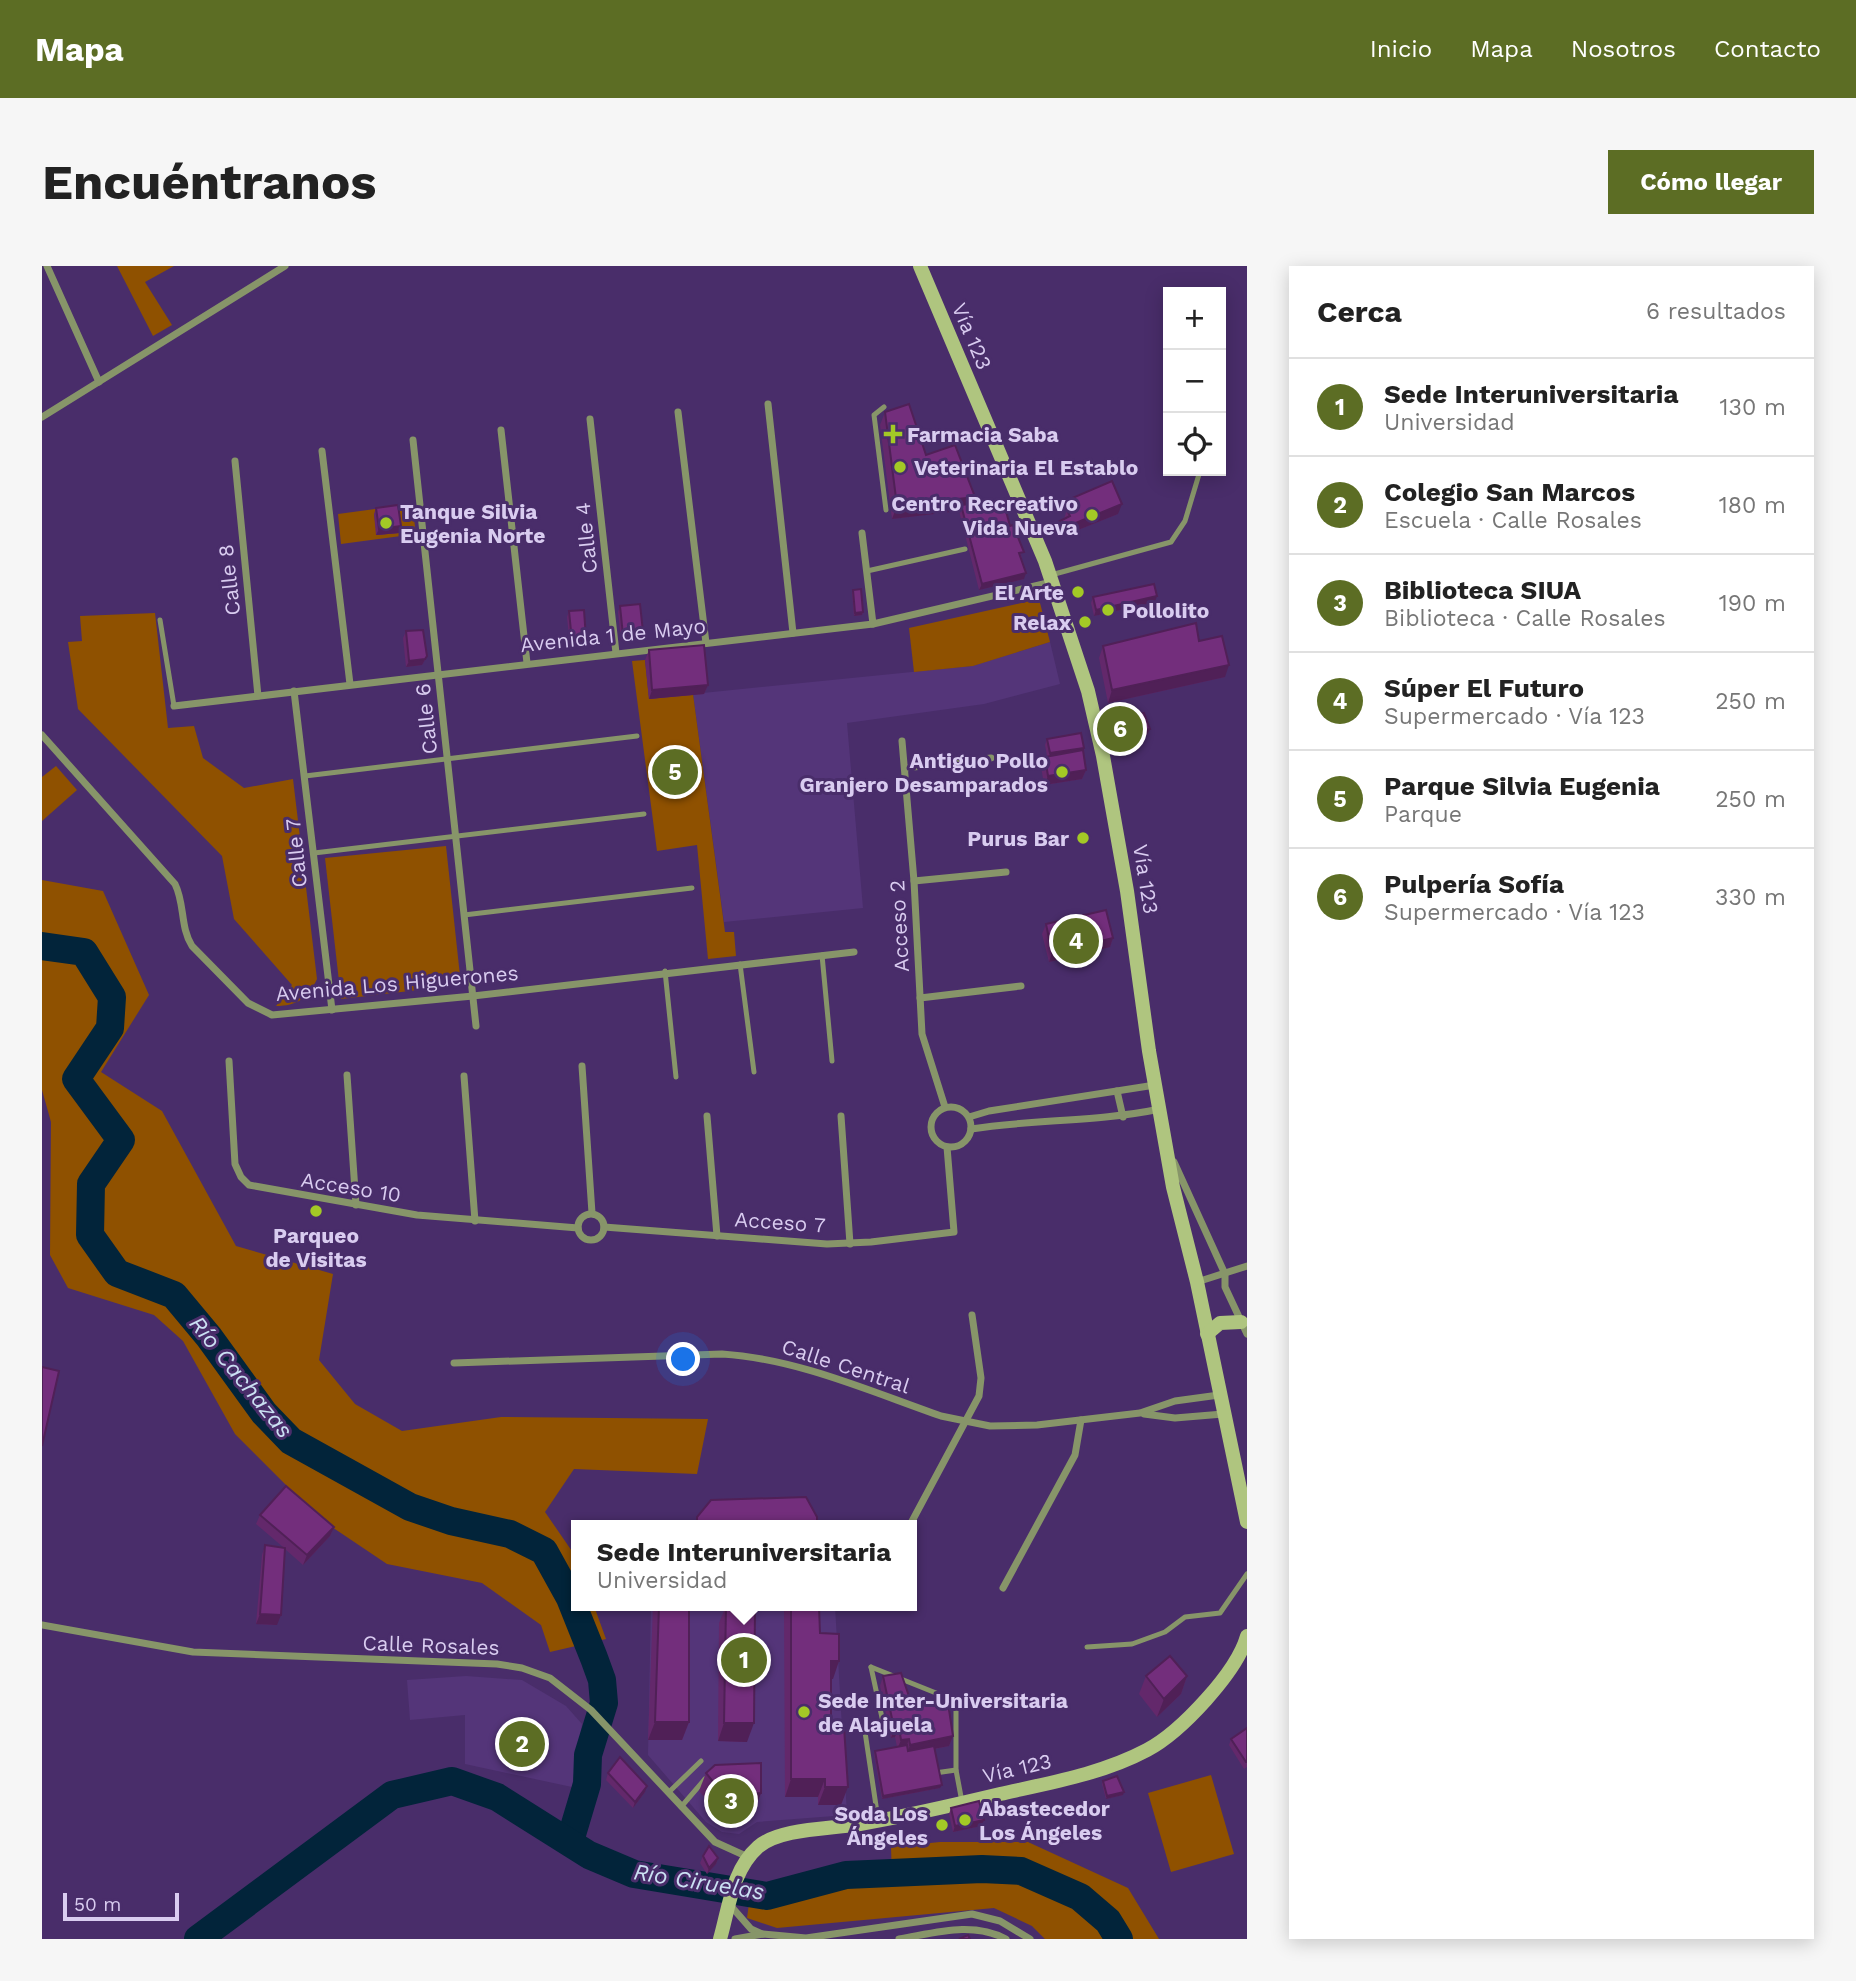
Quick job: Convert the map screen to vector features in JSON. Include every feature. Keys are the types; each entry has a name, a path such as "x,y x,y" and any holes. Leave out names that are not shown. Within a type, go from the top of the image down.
{"main road":[{"name":"Vía 123","path":"920,266 1052,578 1088,691 1103,756 1127,891 1155,1085 1173,1187 1197,1282 1247,1522"},
{"path":"1207,1335 1220,1324 1244,1328"},
{"name":"Vía 123","path":"748,1857 758,1847 777,1836 878,1821 962,1802 1089,1772 1150,1749 1175,1731 1209,1695 1246,1644"},
{"path":"720,1939 737,1877 748,1857"}],"street":[{"path":"47,266 99,382"},
{"path":"264,266 268,276"},
{"path":"42,417 285,266"},
{"path":"768,404 793,633"},
{"path":"678,412 706,643"},
{"name":"Calle 4","path":"590,419 616,653"},
{"path":"501,430 527,663"},
{"name":"Calle 6","path":"413,440 476,1026"},
{"path":"322,451 349,684"},
{"name":"Calle 8","path":"235,461 258,696"},
{"path":"862,533 873,624"},
{"name":"Avenida 1 de Mayo","path":"174,706 873,624 1052,578"},
{"name":"Calle 7","path":"294,691 332,1010"},
{"name":"Avenida Los Higuerones","path":"42,735 175,884 183,905 187,938 248,1003 272,1014 473,996 665,971 854,952"},
{"name":"Acceso 2","path":"902,741 914,881 922,1034 945,1107"},
{"path":"905,768 991,758"},
{"path":"914,881 1006,872"},
{"path":"920,998 1021,986"},
{"name":"Acceso 10","path":"229,1061 235,1164 241,1177 258,1189 475,1221 578,1228"},
{"path":"582,1066 592,1213"},
{"path":"347,1074 356,1205"},
{"path":"464,1076 475,1221"},
{"path":"970,1117 1034,1103 1155,1085"},
{"path":"1117,1091 1123,1117"},
{"path":"1034,1103 1038,1119"},
{"path":"945,1107 962,1109 970,1117 971,1129 965,1141 947,1147 936,1140 931,1128 934,1115 945,1107"},
{"path":"971,1129 1038,1119 1078,1121 1123,1117 1160,1109"},
{"path":"707,1116 717,1236"},
{"path":"841,1116 850,1244"},
{"name":"Acceso 7","path":"604,1227 850,1244 954,1232 947,1147"},
{"path":"1168,1150 1226,1273 1226,1287 1244,1328"},
{"path":"592,1213 599,1216 604,1227 602,1235 592,1241 581,1236 578,1228 580,1219 592,1213"},
{"path":"1197,1282 1247,1266"},
{"path":"913,1520 979,1396 981,1378 972,1315"},
{"name":"Calle Central","path":"454,1363 722,1354 754,1356 786,1362 967,1422 1014,1427 1140,1413 1175,1401 1219,1395"},
{"name":"Calle Central","path":"1140,1413 1175,1418 1223,1414"},
{"path":"1003,1588 1075,1455 1081,1420"},
{"name":"Calle Rosales","path":"42,1625 193,1652 498,1664 522,1668 550,1678 592,1710 715,1842 748,1857"},
{"path":"730,1902 751,1929 763,1934"},
{"path":"735,1939 763,1934 806,1938 831,1937 972,1914 1000,1921 1030,1939"},
{"path":"899,1939 961,1929 979,1929 1006,1939"}],"lane":[{"path":"884,407 874,415 886,510"},
{"path":"1052,578 1171,542 1185,522 1199,476"},
{"path":"867,571 965,549"},
{"path":"160,620 174,706"},
{"path":"305,776 637,736"},
{"path":"314,853 644,814"},
{"path":"464,915 692,888"},
{"path":"822,956 832,1061"},
{"path":"740,964 754,1072"},
{"path":"665,971 676,1077"},
{"path":"1087,1647 1132,1644 1165,1632 1185,1617 1220,1613 1247,1574"},
{"path":"878,1821 865,1732 884,1727 871,1667 956,1701 956,1770 962,1802"},
{"path":"669,1792 701,1761"},
{"path":"681,1807 713,1770"},
{"path":"932,1774 956,1770"},
{"path":"872,1785 884,1783"}],"shaded area":[{"path":"117,266 174,266 145,282 172,325 153,336"},
{"path":"412,504 416,534 341,544 338,514","holes":["374,514 398,533 377,535"]},
{"path":"1039,599 1050,642 973,666 914,672 909,628"},
{"path":"155,613 168,728 194,726 203,758 244,788 293,779 317,979 306,996 296,1002 276,1006 292,985 234,919 222,856 78,709 68,642 82,641 80,616"},
{"path":"1050,642 1060,684 984,704 847,723 863,908 724,922 693,694 972,666"},
{"path":"645,660 649,699 693,694 725,932 734,932 736,956 708,959 697,845 657,851 632,661"},
{"path":"56,766 77,790 42,821 42,777"},
{"path":"446,846 461,985 341,999 325,858"},
{"path":"42,880 103,891 149,995 101,1072 162,1111 236,1246 333,1274 319,1360 355,1404 402,1431 501,1417 708,1419 697,1474 574,1469 545,1512 571,1550 571,1611 596,1611 606,1639 550,1652 541,1625 482,1583 387,1564 320,1519 235,1434 183,1341 154,1315 68,1288 50,1255 51,1122 42,1090"},
{"path":"651,1611 835,1611 847,1815 757,1822 739,1834 722,1832 706,1822 648,1755"},
{"path":"466,1676 522,1680 566,1706 582,1724 572,1787 465,1764 465,1715 410,1720 407,1680"},
{"path":"1211,1775 1234,1854 1171,1872 1148,1793"},
{"path":"940,1842 1028,1842 1128,1888 1159,1939 1045,1939 1032,1926 994,1908 777,1928 747,1918 750,1896 770,1899 849,1879 892,1878 891,1847"}],"building":[{"path":"909,404 926,455 955,445 975,497 897,506 885,412"},
{"name":"Centro Recreativo Vida Nueva","path":"1112,481 1122,504 1061,529 1058,522 1070,516 1067,510 1073,507 1070,499"},
{"path":"1003,500 1010,526 1013,525 1024,552 1019,553 1026,573 982,584 961,505"},
{"name":"Tanque Silvia Eugenia Norte","path":"398,505 401,526 379,529 376,508"},
{"path":"1154,584 1157,596 1096,610 1093,597"},
{"path":"861,589 863,612 855,613 853,590"},
{"path":"640,604 643,632 623,635 620,606"},
{"path":"584,610 586,639 572,641 569,611"},
{"path":"1196,623 1199,641 1222,636 1229,665 1112,690 1103,646"},
{"path":"423,630 427,656 425,659 409,661 406,631"},
{"path":"704,645 708,685 652,690 649,650"},
{"path":"1144,713 1150,729 1118,735 1114,720"},
{"path":"1081,733 1084,748 1050,753 1047,739"},
{"path":"1083,750 1086,770 1048,776 1045,757"},
{"path":"1106,910 1113,938 1052,953 1046,924"},
{"path":"42,1367 59,1371 42,1446"},
{"path":"286,1486 334,1527 307,1555 260,1515"},
{"path":"806,1497 817,1520 697,1520 711,1500"},
{"path":"265,1545 285,1548 281,1615 260,1614"},
{"path":"659,1611 689,1611 689,1722 655,1722"},
{"path":"726,1611 755,1611 754,1723 724,1723"},
{"name":"Sede Inter-Universitaria de Alajuela","path":"791,1611 819,1611 820,1633 839,1634 839,1661 831,1661 831,1727 844,1727 848,1787 825,1787 825,1779 791,1779"},
{"path":"1170,1656 1187,1676 1164,1699 1146,1676"},
{"path":"901,1673 912,1705 948,1703 953,1736 910,1745 909,1739 901,1740 899,1728 894,1728 883,1676"},
{"path":"1247,1728 1247,1762 1246,1762 1231,1739"},
{"path":"907,1745 908,1751 934,1746 942,1785 883,1796 875,1751"},
{"path":"620,1757 647,1786 635,1802 608,1773"},
{"path":"761,1763 761,1793 724,1795 706,1773 715,1765"},
{"path":"1117,1776 1124,1792 1107,1796 1103,1781"},
{"path":"979,1801 984,1820 955,1826 951,1808"},
{"path":"709,1846 718,1858 709,1868 703,1856"}],"waterway":[{"name":"Río Cachazas","path":"42,946 84,952 112,997 110,1028 76,1079 121,1140 91,1184 90,1235 117,1273 174,1295 209,1337 264,1413 291,1441 410,1507 451,1521 510,1534 544,1551 571,1600"},
{"name":"Río Cachazas","path":"570,1841 587,1784 588,1755 604,1703 602,1680 575,1611"},
{"name":"Río Ciruelas","path":"198,1939 392,1795 452,1781 497,1797 589,1855 634,1874 767,1896 846,1875 982,1869 1021,1871 1080,1897 1108,1921 1119,1939"}],"place":[{"name":"Farmacia Saba","path":"893,434"},
{"name":"Veterinaria El Establo","path":"900,467"},
{"name":"Centro Recreativo Vida Nueva","path":"1092,515"},
{"name":"Tanque Silvia Eugenia Norte","path":"386,523"},
{"name":"El Arte","path":"1078,592"},
{"name":"Pollolito","path":"1108,610"},
{"name":"Relax","path":"1085,622"},
{"name":"Pulpería Sofía","path":"1120,729"},
{"name":"Parque Silvia Eugenia","path":"675,772"},
{"name":"Antiguo Pollo Granjero Desamparados","path":"1062,772"},
{"name":"Purus Bar","path":"1083,838"},
{"name":"Súper El Futuro","path":"1076,941"},
{"name":"Parqueo de Visitas","path":"316,1211"},
{"name":"Sede Interuniversitaria","path":"744,1660"},
{"name":"Sede Inter-Universitaria de Alajuela","path":"804,1712"},
{"name":"Colegio San Marcos","path":"522,1744"},
{"name":"Biblioteca SIUA","path":"731,1801"},
{"name":"Abastecedor Los Ángeles","path":"965,1820"},
{"name":"Soda Los Ángeles","path":"942,1825"}]}
